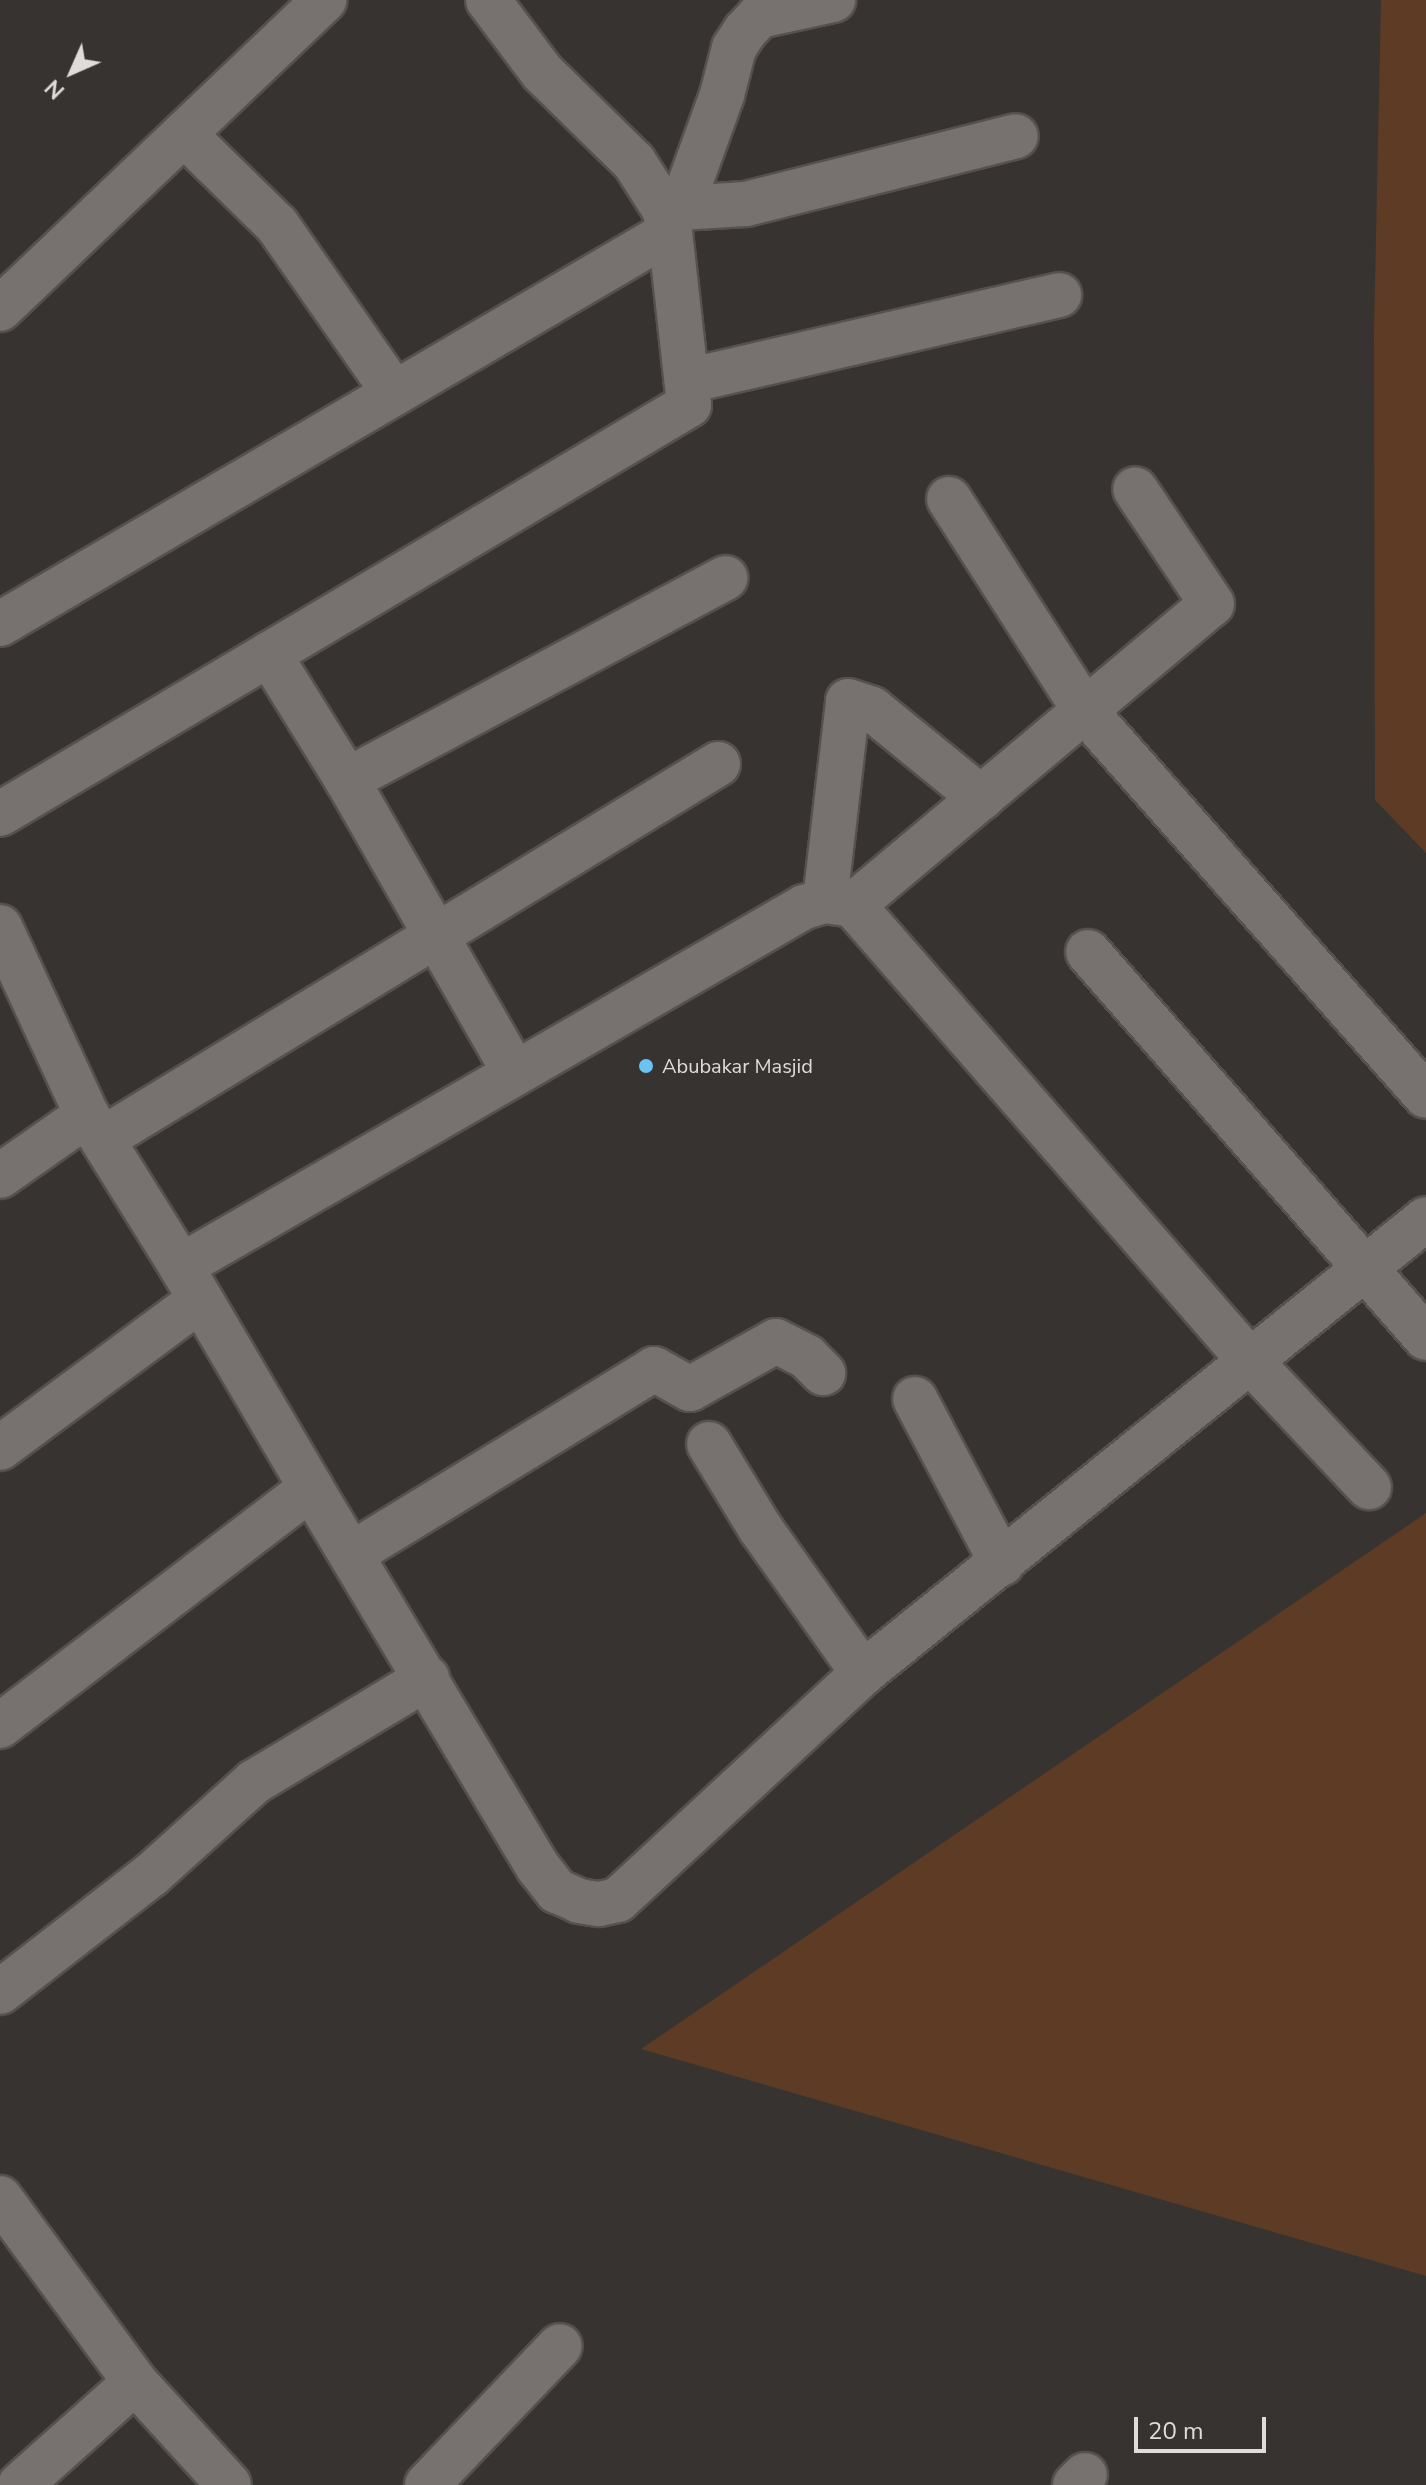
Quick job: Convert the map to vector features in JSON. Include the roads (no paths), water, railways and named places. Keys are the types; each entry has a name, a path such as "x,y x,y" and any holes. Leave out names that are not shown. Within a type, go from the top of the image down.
{"street":[{"path":"0,309 325,0"},
{"path":"488,0 542,72 634,162 672,216"},
{"path":"0,814 689,405 672,216 722,95 734,48 745,31 759,16 833,0"},
{"path":"184,134 277,225 394,393"},
{"path":"0,624 394,393 672,216 746,204 1016,136"},
{"path":"687,381 1059,295"},
{"path":"0,1448 190,1283 515,1073 804,907 839,903 981,798 1212,604 1135,489"},
{"path":"949,499 1085,711 1426,1096"},
{"path":"347,780 725,578"},
{"path":"269,654 347,780 515,1073"},
{"path":"981,798 872,709 848,701 839,903 1251,1362 1369,1487"},
{"path":"0,1176 435,936 718,764"},
{"path":"0,927 95,1126 538,1867 557,1891 579,1901 599,1904 618,1900 863,1673 1426,1219"},
{"path":"1088,952 1426,1338"},
{"path":"353,1553 654,1369 690,1389 776,1341 807,1357 823,1373"},
{"path":"915,1399 1002,1563"},
{"path":"709,1444 760,1528 863,1673"},
{"path":"0,1726 311,1488"},
{"path":"0,1992 151,1875 254,1782 427,1678"},
{"path":"0,2198 135,2382 229,2485"},
{"path":"427,2485 560,2346"},
{"path":"20,2485 135,2382"}],"place":[{"name":"Abubakar Masjid","path":"646,1066"}]}
